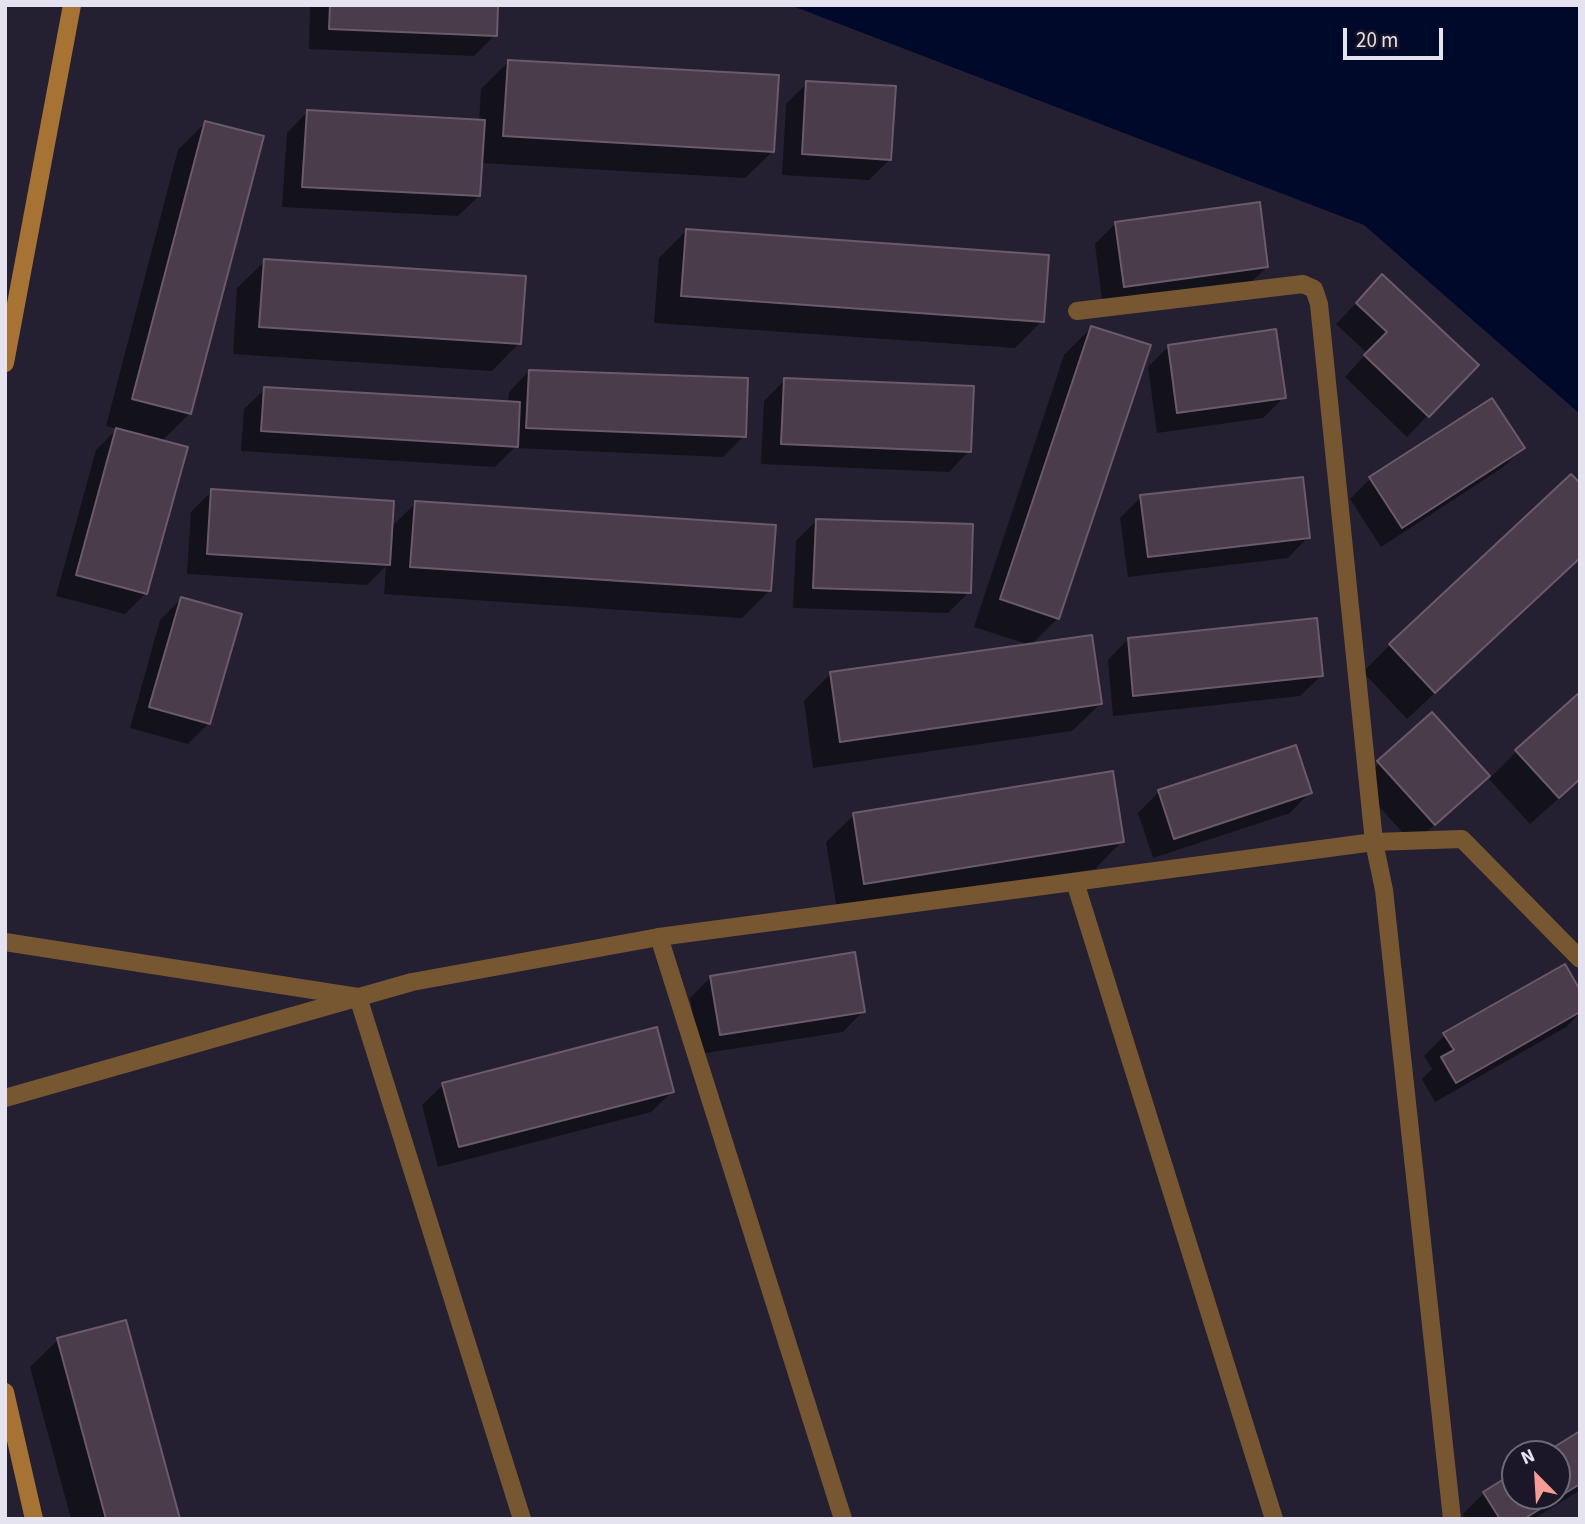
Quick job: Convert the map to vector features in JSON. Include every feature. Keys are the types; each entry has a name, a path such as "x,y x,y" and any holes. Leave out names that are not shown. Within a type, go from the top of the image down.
{"main road":[{"path":"5,363 72,5"},
{"path":"5,1392 34,1519"}],"street":[{"path":"1077,311 1303,284 1314,289 1319,304 1374,842 1384,890 1452,1519"},
{"path":"5,1098 412,982 659,937 1374,842 1462,839 1580,959"},
{"path":"1075,882 1274,1519"},
{"path":"659,937 843,1519"},
{"path":"5,942 358,997"},
{"path":"358,997 523,1519"}],"water":[{"path":"790,5 1580,5 1580,414 1364,225"}],"building":[{"path":"330,5 498,5 497,36 329,29"},
{"path":"508,60 779,75 774,152 503,136"},
{"path":"806,81 896,86 891,160 802,154"},
{"path":"307,110 485,120 480,196 302,187"},
{"path":"205,121 264,136 191,414 132,399"},
{"path":"1260,202 1268,267 1124,287 1115,222"},
{"path":"686,229 1049,255 1044,322 681,296"},
{"path":"264,259 526,276 521,344 259,327"},
{"path":"1382,274 1479,365 1429,417 1364,355 1387,332 1356,303"},
{"path":"1091,326 1151,345 1059,619 1000,599"},
{"path":"1276,329 1286,398 1177,413 1168,345"},
{"path":"529,370 748,378 746,437 526,428"},
{"path":"784,378 974,386 971,452 781,444"},
{"path":"264,387 520,402 518,447 261,431"},
{"path":"1492,398 1525,448 1402,528 1369,477"},
{"path":"116,428 188,447 147,594 76,575"},
{"path":"1571,474 1580,483 1580,558 1435,693 1389,644"},
{"path":"1303,477 1310,538 1148,557 1140,495"},
{"path":"211,489 394,501 390,565 207,554"},
{"path":"415,501 776,525 771,591 410,567"},
{"path":"816,519 973,524 971,593 813,588"},
{"path":"181,597 242,614 210,724 149,707"},
{"path":"1317,618 1323,676 1133,696 1128,638"},
{"path":"1092,635 1102,704 840,742 830,672"},
{"path":"1580,692 1580,779 1559,798 1515,750"},
{"path":"1432,712 1490,776 1435,825 1377,761"},
{"path":"1296,745 1312,793 1174,839 1158,790"},
{"path":"1113,771 1124,842 864,884 853,813"},
{"path":"855,952 865,1012 720,1035 710,976"},
{"path":"1565,964 1580,990 1580,1012 1456,1083 1441,1057 1454,1050 1443,1033"},
{"path":"657,1027 674,1092 459,1147 442,1083"},
{"path":"126,1320 180,1519 106,1519 57,1338"},
{"path":"1580,1431 1580,1484 1571,1490 1571,1440 1566,1440"},
{"path":"1501,1481 1501,1510 1538,1510 1524,1519 1500,1519 1483,1492"}]}
